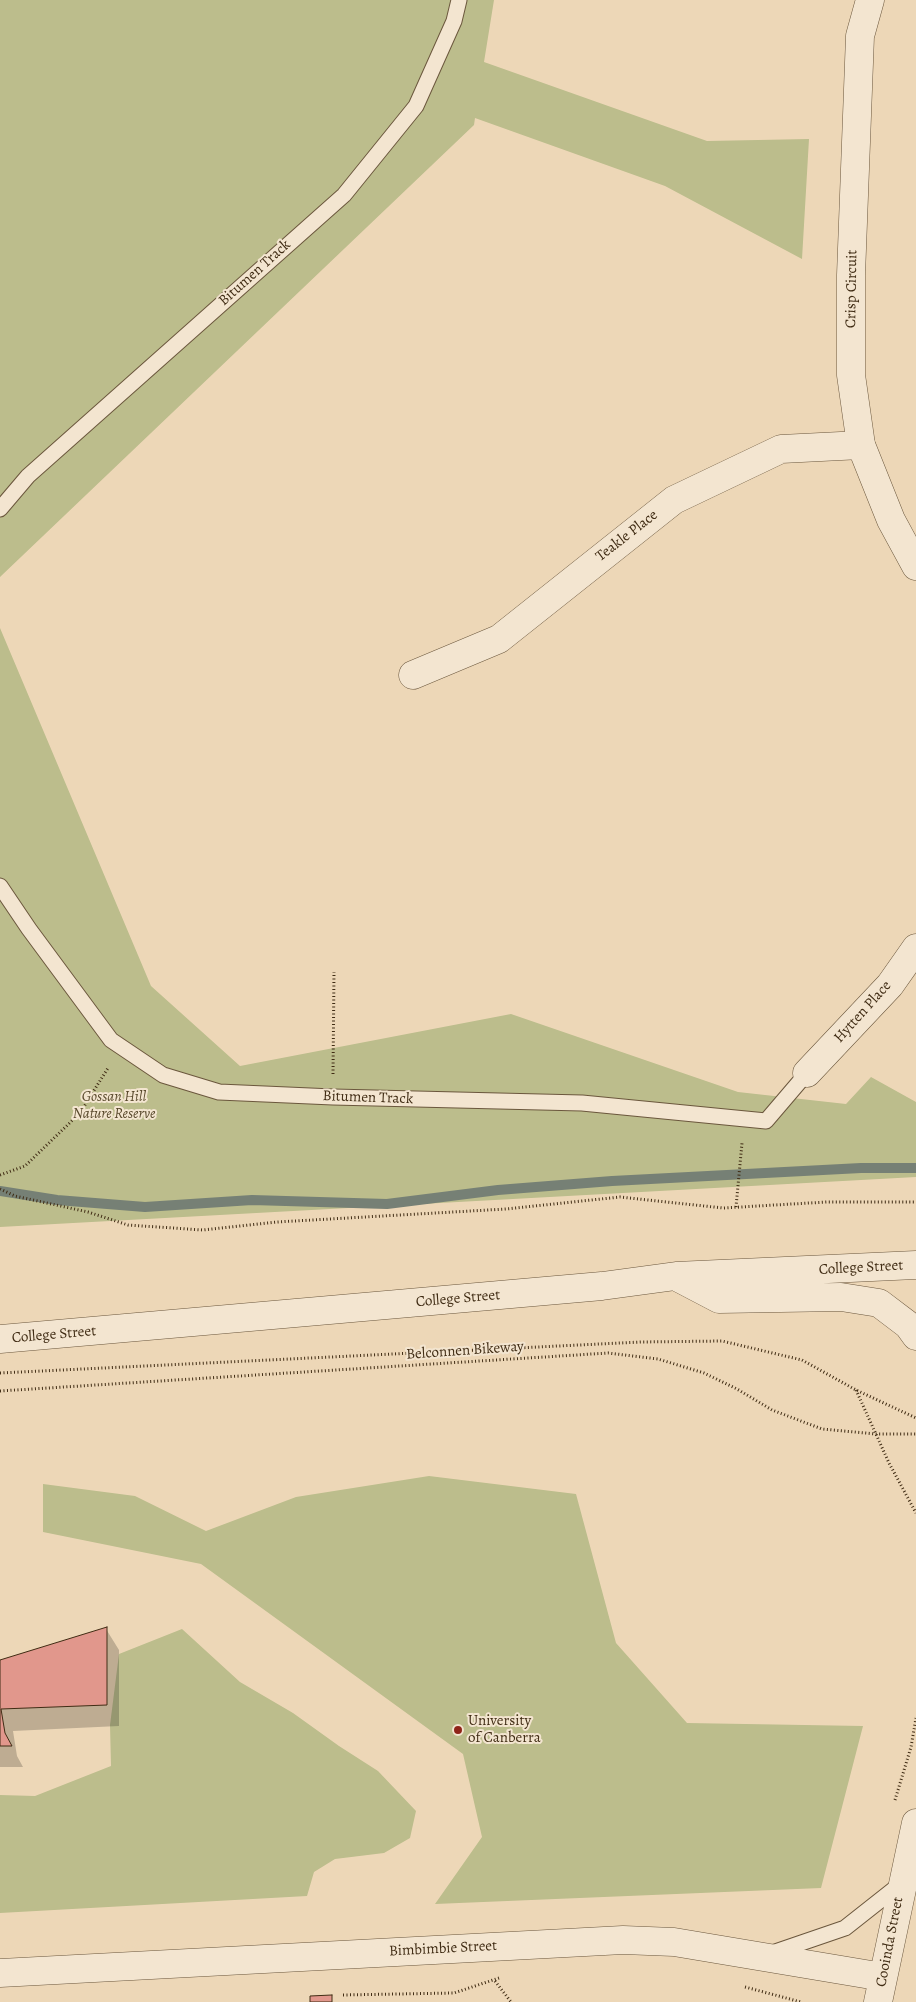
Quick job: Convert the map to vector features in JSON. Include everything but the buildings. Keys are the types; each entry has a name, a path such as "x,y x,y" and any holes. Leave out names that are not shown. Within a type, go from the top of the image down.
{"street":[{"name":"Crisp Circuit","path":"870,0 860,36 851,275 852,375 861,445 891,520 916,566"},
{"name":"Teakle Place","path":"413,675 499,639 674,500 780,449 861,445"},
{"name":"Hytten Place","path":"806,1074 890,984 916,948"},
{"name":"College Street","path":"0,1339 602,1286 676,1276 916,1265"},
{"path":"676,1276 719,1299 841,1297 880,1303 908,1325 916,1336"},
{"name":"Cooinda Street","path":"881,1990 916,1823"},
{"name":"Bimbimbie Street","path":"0,1973 623,1940 674,1942 761,1957 881,1990"}],"lane":[{"name":"Bitumen Track","path":"0,509 36,469 344,195 416,106 454,21 459,0"},
{"name":"Bitumen Track","path":"0,886 29,929 111,1040 163,1075 220,1092 333,1097 582,1103 766,1121 806,1074"},
{"path":"761,1957 845,1928 902,1883"}],"path":[{"path":"333,1097 334,972"},
{"path":"0,1175 26,1166 80,1113 121,1047"},
{"path":"736,1207 744,1119"},
{"path":"0,1189 15,1196 88,1212 128,1225 202,1230 277,1222 506,1209 620,1197 723,1208 827,1202 916,1202"},
{"path":"0,1373 641,1342 722,1341 802,1360 856,1390 916,1418"},
{"name":"Belconnen Bikeway","path":"0,1391 608,1353 658,1359 704,1372 772,1410 822,1429 876,1434 916,1434"},
{"path":"856,1390 916,1513"},
{"path":"894,1803 911,1746 916,1718"},
{"path":"342,1995 454,1993 495,1981 503,1975"},
{"path":"495,1981 511,2002"},
{"path":"743,1987 801,2002"}],"green space":[{"path":"0,0 494,0 484,62 707,141 809,139 802,259 665,186 475,118 474,125 0,577"},
{"name":"Gossan Hill Nature Reserve","path":"0,628 151,986 240,1066 511,1014 738,1092 846,1104 871,1077 916,1102 916,1177 0,1227"},
{"path":"429,1476 576,1494 616,1643 687,1723 863,1726 821,1888 435,1904 482,1837 463,1754 201,1564 43,1532 43,1484 135,1496 206,1531 296,1497"},
{"path":"182,1629 240,1682 293,1713 378,1771 416,1811 410,1838 384,1853 335,1859 314,1872 307,1896 0,1913 0,1795 35,1796 111,1766 110,1725 119,1654"}],"waterway":[{"path":"0,1191 57,1200 145,1207 252,1200 387,1204 498,1190 612,1181 861,1168 916,1168"}],"place":[{"name":"University of Canberra","path":"458,1730"}]}
